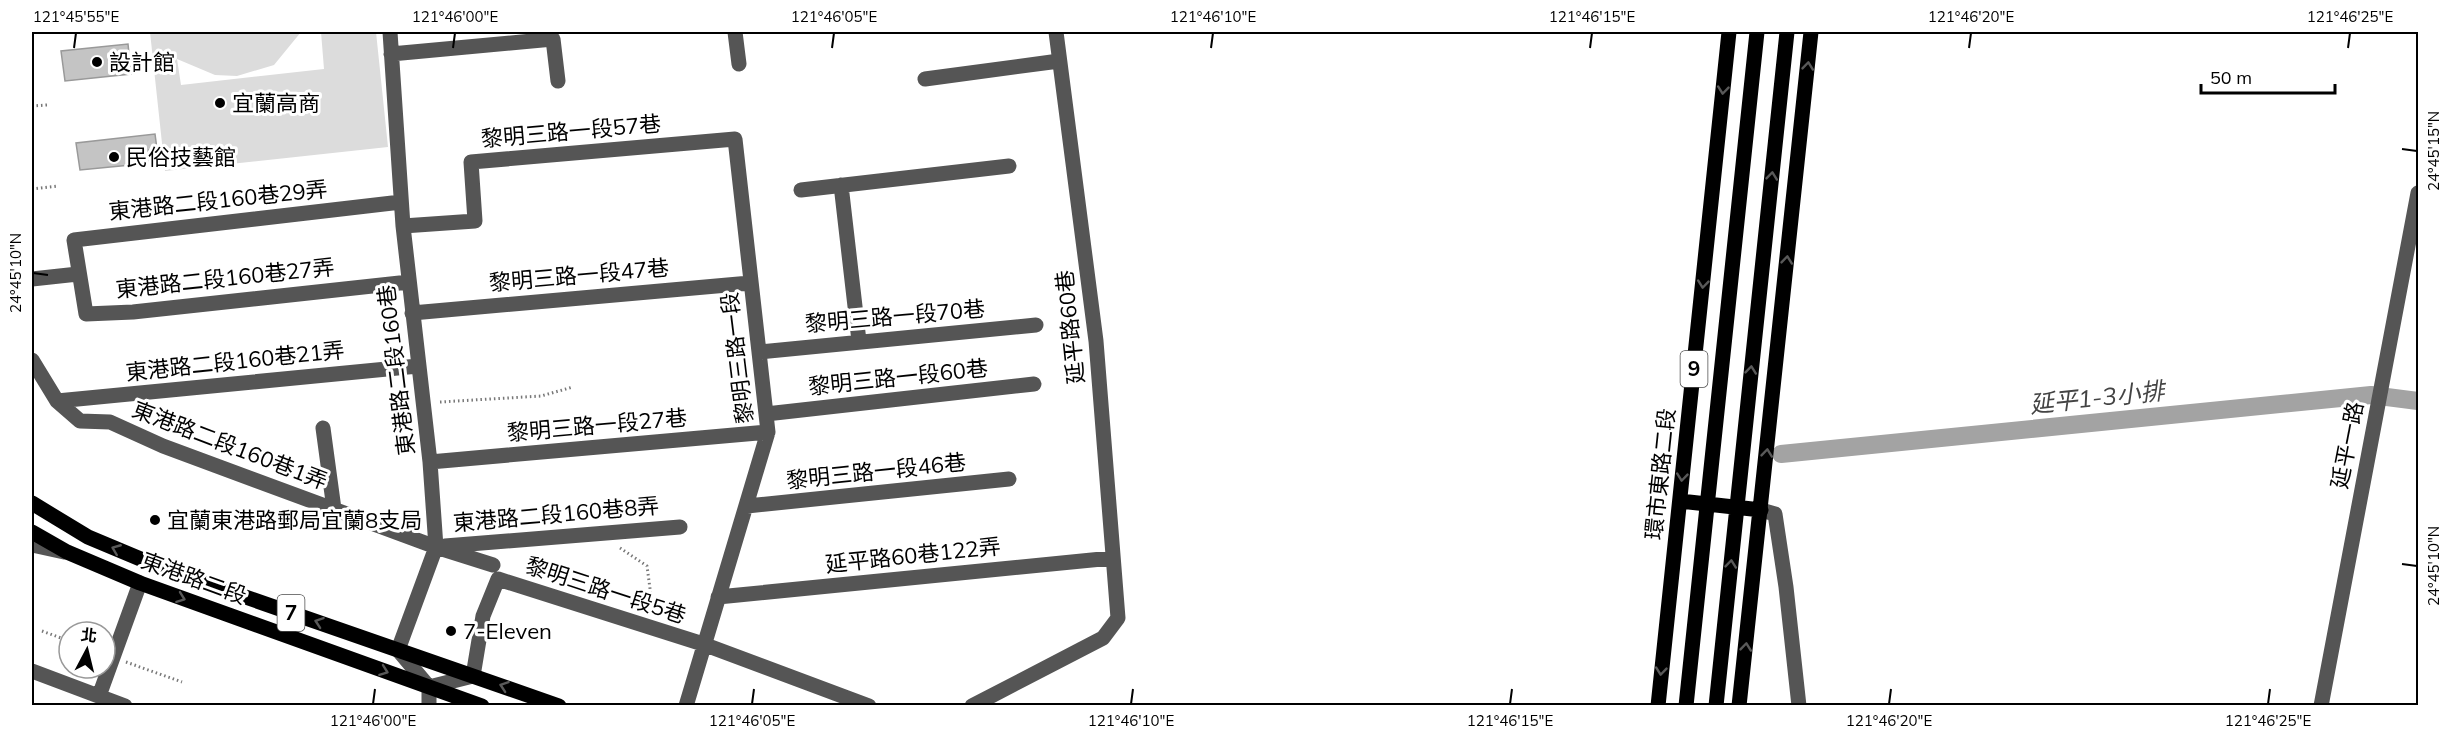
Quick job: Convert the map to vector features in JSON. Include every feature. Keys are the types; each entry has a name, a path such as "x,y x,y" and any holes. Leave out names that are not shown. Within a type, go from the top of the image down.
{"main road":[{"name":"環市東路二段","path":"1658,705 1729,32"},
{"name":"9","path":"1686,705 1757,32"},
{"path":"1716,705 1787,32"},
{"path":"1739,705 1811,32"},
{"path":"1680,501 1761,510"},
{"name":"東港路二段","path":"32,503 88,537 162,568 559,705"},
{"name":"東港路二段","path":"32,532 67,552 140,583 482,705"}],"street":[{"name":"東港路二段160巷","path":"390,32 408,282 430,462 436,547 398,650"},
{"path":"735,32 739,64"},
{"name":"延平路60巷","path":"972,705 1103,638 1118,618 1096,341 1056,32"},
{"path":"392,54 553,39 558,81"},
{"path":"926,79 1059,61"},
{"name":"黎明三路一段57巷","path":"403,226 476,221 471,162 735,139"},
{"name":"黎明三路一段","path":"686,705 768,432 735,139"},
{"path":"801,190 1010,166"},
{"path":"841,185 859,341"},
{"name":"延平一路","path":"2320,705 2418,194"},
{"name":"東港路二段160巷29弄","path":"78,274 74,240 401,202"},
{"path":"32,279 78,274"},
{"name":"東港路二段160巷27弄","path":"78,274 86,314 133,312 408,282"},
{"name":"黎明三路一段47巷","path":"412,313 750,283"},
{"name":"黎明三路一段70巷","path":"759,352 1036,325"},
{"name":"東港路二段160巷1弄","path":"32,360 57,401 80,421 110,422 163,447 436,547 493,565"},
{"name":"東港路二段160巷21弄","path":"57,401 418,366"},
{"name":"黎明三路一段60巷","path":"766,414 1034,384"},
{"path":"323,428 334,509"},
{"name":"黎明三路一段27巷","path":"430,462 768,432"},
{"name":"黎明三路一段46巷","path":"747,506 1009,479"},
{"path":"1761,510 1775,514 1786,587 1799,705"},
{"name":"東港路二段160巷8弄","path":"436,547 680,527"},
{"path":"32,545 67,552"},
{"name":"延平路60巷122弄","path":"718,597 1112,558"},
{"name":"黎明三路一段5巷","path":"473,676 483,616 498,579 703,644 869,705"},
{"path":"117,646 140,583"},
{"path":"398,650 429,687 429,705"},
{"path":"32,671 125,705"},
{"path":"429,687 473,676"},
{"path":"99,696 105,680"}],"path":[{"path":"32,106 47,105"},
{"path":"32,189 58,186"},
{"path":"423,404 541,396 573,387"},
{"path":"599,534 647,566 656,630"},
{"path":"42,631 57,637"},
{"path":"117,658 182,682"}],"shaded area":[{"path":"150,32 301,32 274,65 237,76 215,75 177,59 181,85 324,69 321,32 376,32 388,147 165,171"}],"building":[{"name":"設計館","path":"128,44 131,74 65,81 61,51"},
{"name":"民俗技藝館","path":"155,134 157,149 149,150 151,163 80,170 76,143"}],"waterway":[{"name":"延平1-3小排","path":"1781,454 2371,395 2418,401"}],"place":[{"name":"設計館","path":"97,62"},
{"name":"宜蘭高商","path":"220,103"},
{"name":"民俗技藝館","path":"114,157"},
{"name":"宜蘭東港路郵局宜蘭8支局","path":"155,520"},
{"name":"7-Eleven","path":"451,631"}]}
